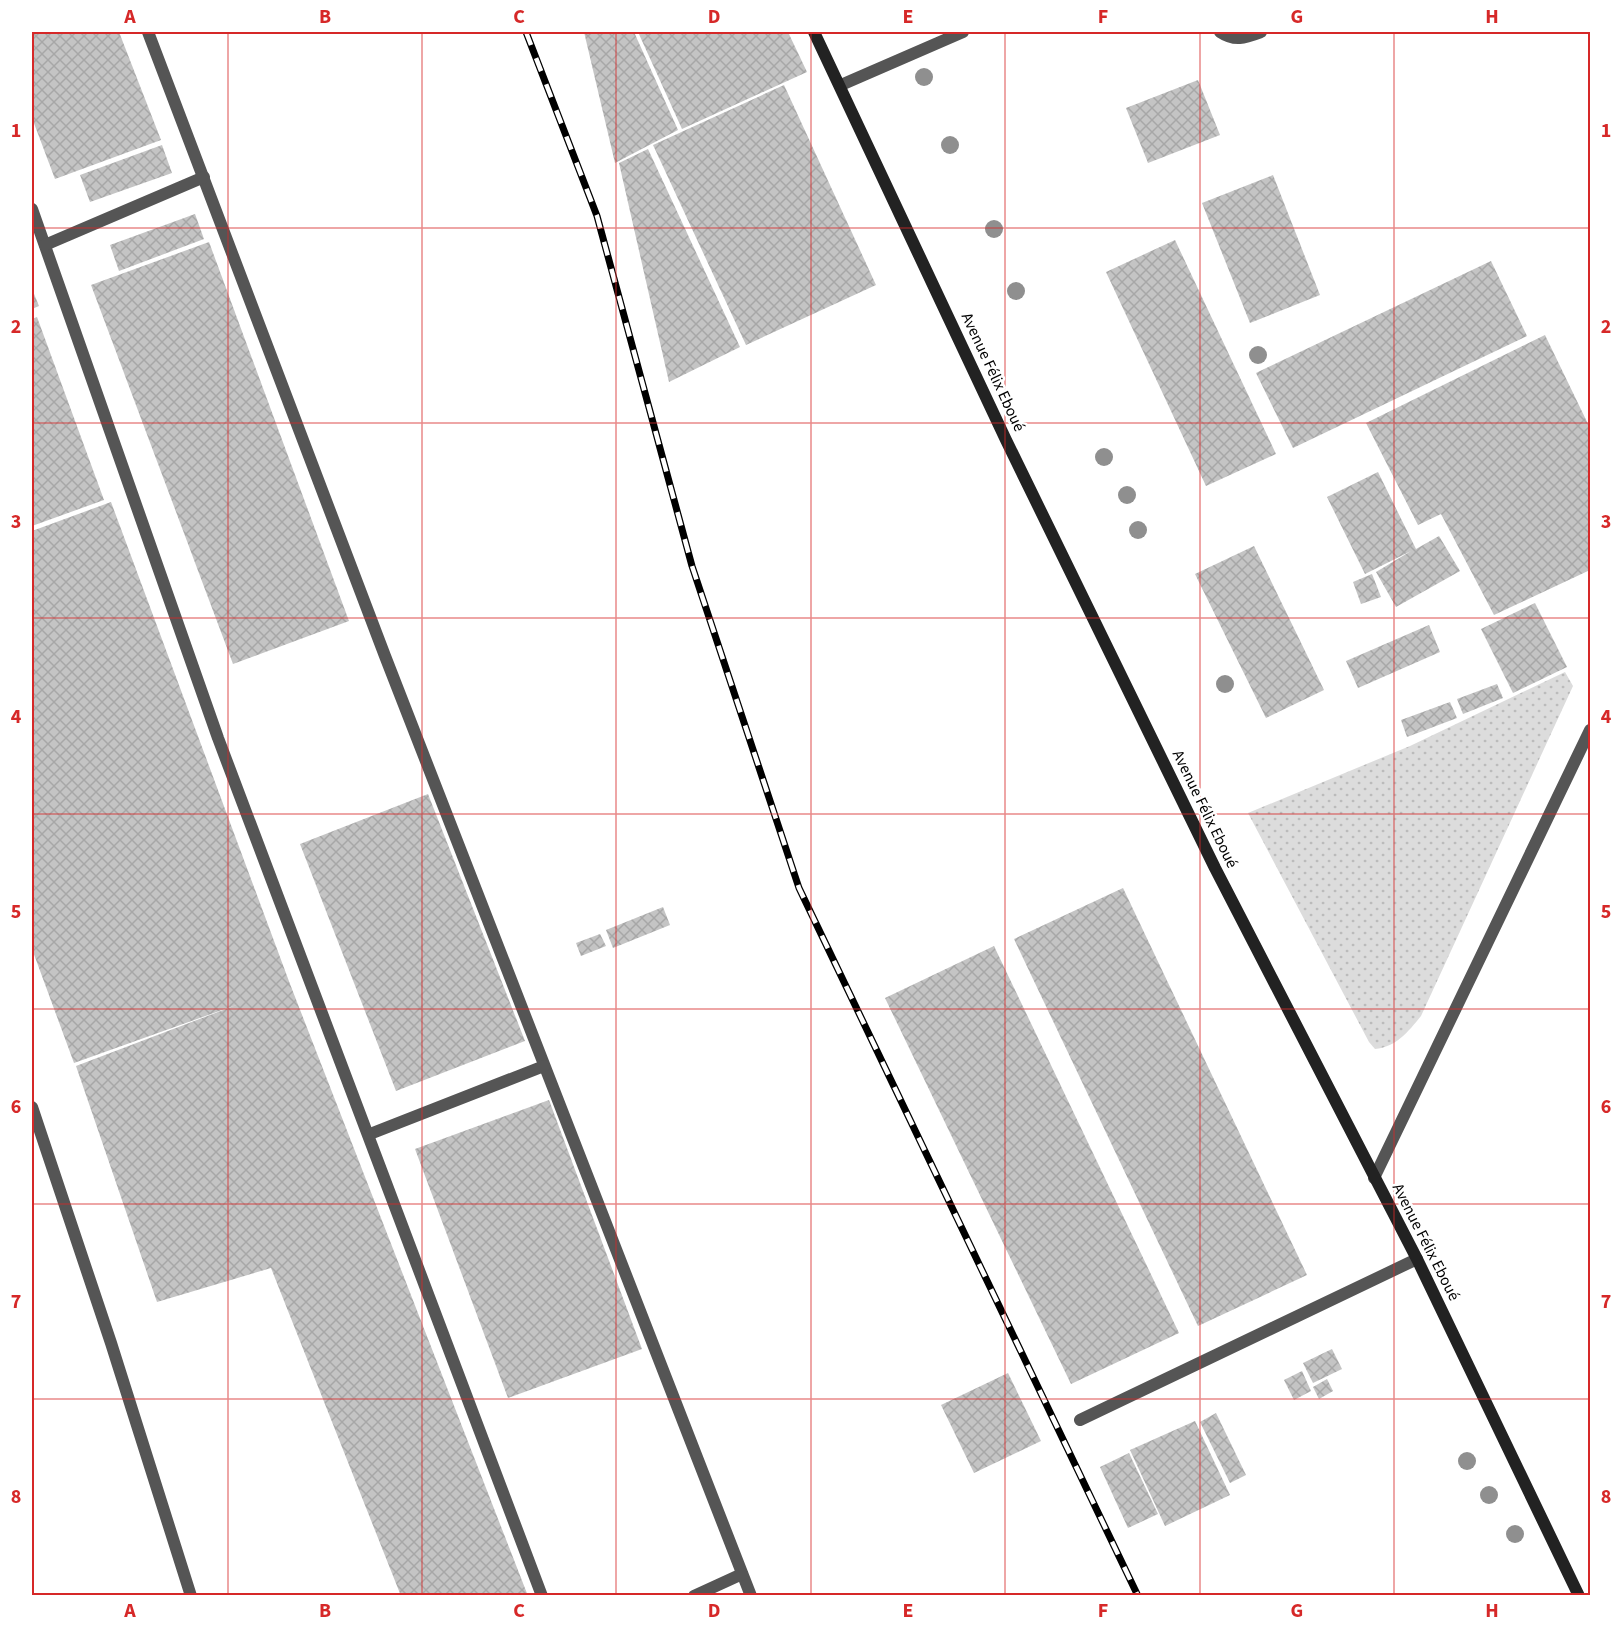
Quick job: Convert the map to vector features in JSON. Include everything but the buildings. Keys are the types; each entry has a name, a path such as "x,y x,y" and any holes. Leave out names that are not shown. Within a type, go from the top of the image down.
{"street":[{"name":"Avenue Félix Eboué","path":"814,32 841,85 1021,472 1215,868 1418,1259 1579,1596"}],"lane":[{"path":"148,32 385,656 751,1596"},
{"path":"841,85 963,32"},
{"path":"1220,32 1232,38 1242,39 1261,32"},
{"path":"45,245 204,177"},
{"path":"32,209 218,738 370,1134 542,1596"},
{"path":"1374,1178 1590,730"},
{"path":"370,1134 544,1066"},
{"path":"32,1107 111,1342 191,1596"},
{"path":"1080,1420 1418,1259"},
{"path":"694,1596 742,1574"}],"shaded area":[{"path":"1565,672 1573,686 1421,1016 1395,1042 1375,1049 1369,1042 1248,813 1410,746"}],"railway":[{"path":"526,32 597,216 692,566 799,888 1138,1596"}]}
